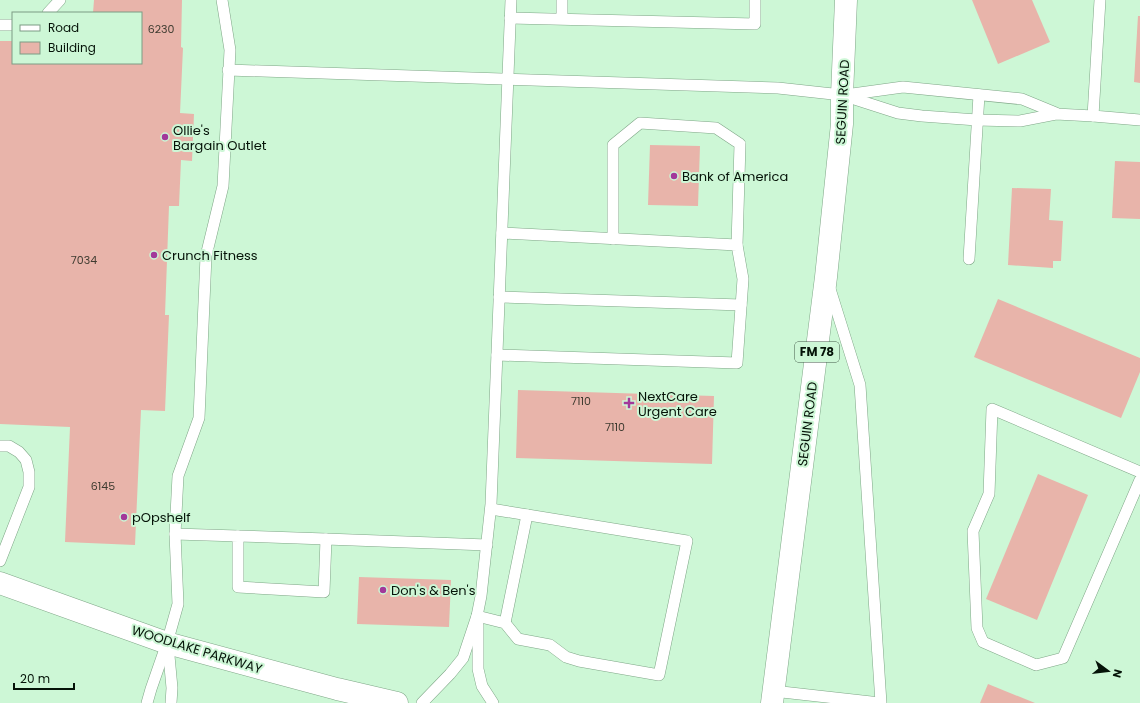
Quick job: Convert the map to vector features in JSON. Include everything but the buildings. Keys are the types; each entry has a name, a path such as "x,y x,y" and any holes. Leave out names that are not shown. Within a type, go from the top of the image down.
{"main road":[{"name":"SEGUIN ROAD","path":"772,697 826,277 842,124 846,0"},
{"name":"WOODLAKE PARKWAY","path":"0,583 167,643 337,689 397,703"}],"lane":[{"path":"49,12 60,0"},
{"path":"147,703 178,604 175,534 178,476 199,418 206,256 223,186 230,50 222,0"},
{"path":"493,703 482,686 478,669 478,616 491,509 511,0"},
{"path":"562,0 562,18"},
{"path":"510,18 562,18 755,24 755,0"},
{"path":"1093,116 1100,0"},
{"path":"0,25 12,26"},
{"path":"228,70 778,88 842,95 898,113 977,120 1020,120 1056,114 1140,120"},
{"path":"842,95 903,87 1022,99 1056,114"},
{"path":"969,259 979,94"},
{"path":"497,355 737,363 744,279 737,245 740,144 716,128 640,123 613,145 613,239"},
{"path":"502,233 737,245"},
{"path":"772,697 880,703 860,385 826,277"},
{"path":"499,297 741,305"},
{"path":"1140,472 992,409 988,494 973,531 977,628 983,642 1036,665 1063,658 1140,480"},
{"path":"0,446 9,446 19,452 26,460 29,472 29,487 0,561"},
{"path":"478,616 505,623 518,639 550,645 566,657 580,661 659,675 687,541 491,509"},
{"path":"505,623 527,515"},
{"path":"175,534 487,545"},
{"path":"238,536 238,588 324,592 326,539"},
{"path":"422,703 463,658 478,616"},
{"path":"167,643 172,688 171,703"}],"place":[{"name":"Ollie's Bargain Outlet","path":"165,137"},
{"name":"Bank of America","path":"674,176"},
{"name":"Crunch Fitness","path":"154,255"},
{"name":"NextCare Urgent Care","path":"629,403"},
{"name":"pOpshelf","path":"124,517"},
{"name":"Don's & Ben's","path":"383,590"}]}
